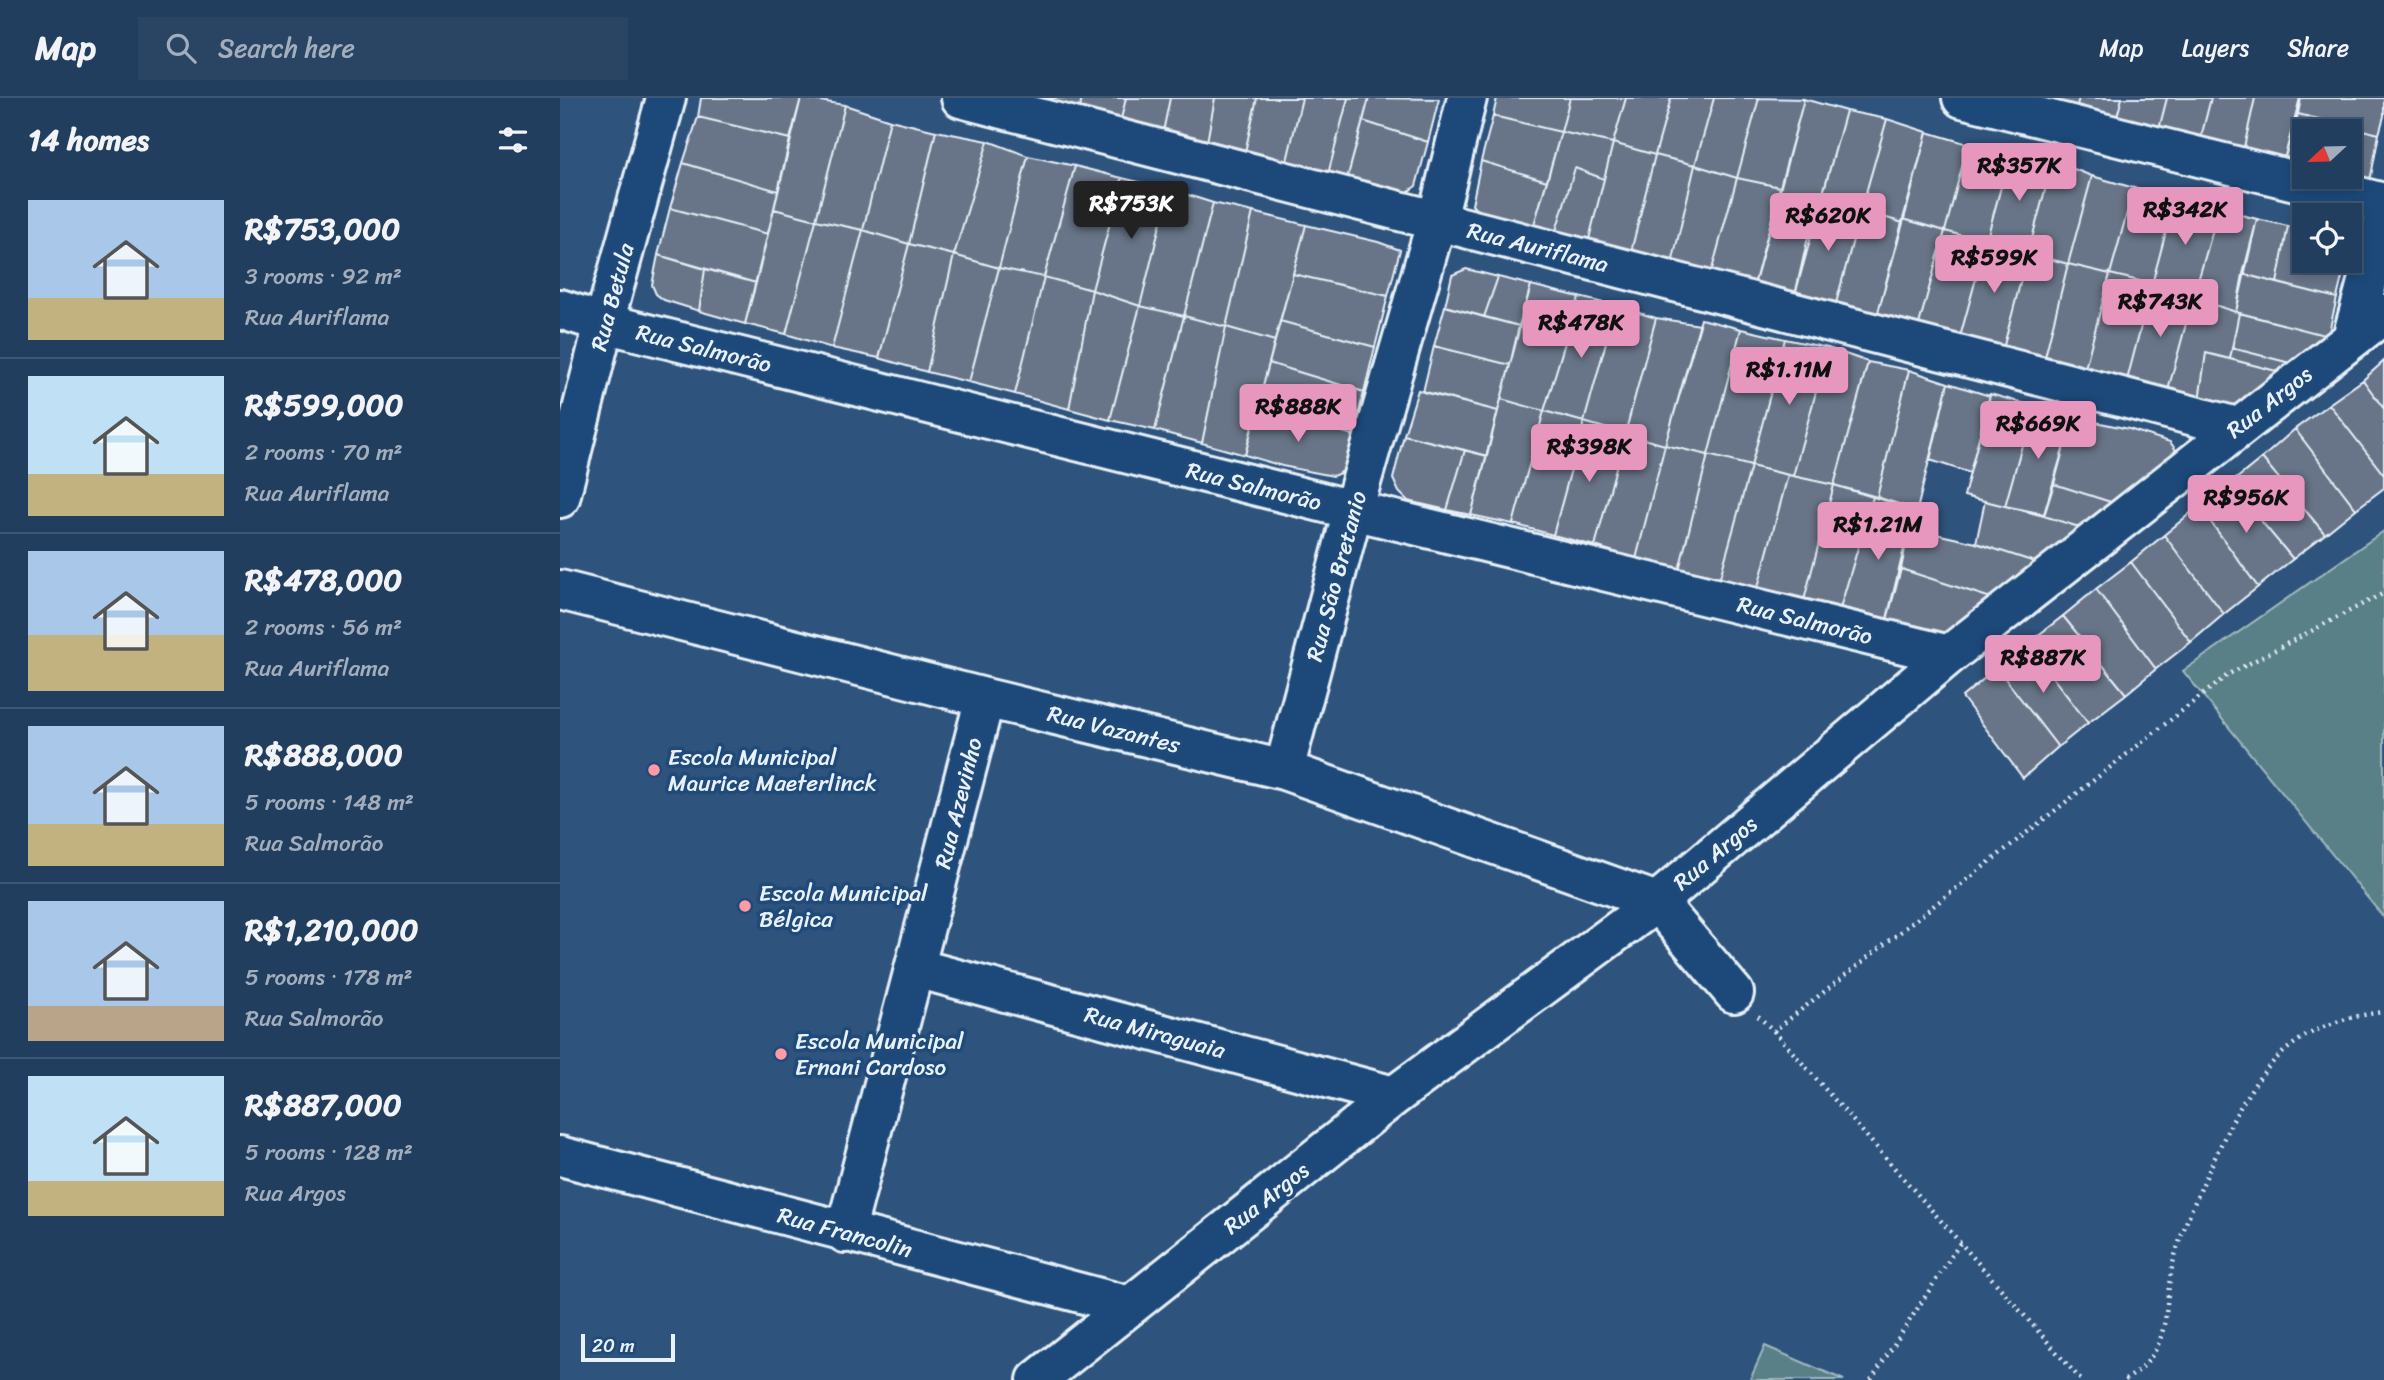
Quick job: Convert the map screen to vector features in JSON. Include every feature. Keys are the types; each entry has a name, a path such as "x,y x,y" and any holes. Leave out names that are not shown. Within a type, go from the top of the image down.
{"street":[{"name":"Rua Betula","path":"560,498 604,323 666,98"},
{"name":"Rua Auriflama","path":"961,98 2237,427"},
{"name":"Rua São Bretanio","path":"1284,770 1353,510 1437,220 1467,98"},
{"path":"1962,98 2384,203"},
{"path":"2352,338 2384,220"},
{"name":"Rua Salmorão","path":"560,309 604,323 1353,510 1949,655"},
{"name":"Rua Argos","path":"1037,1380 1394,1096 1657,902 1949,655 2384,314"},
{"name":"Rua Vazantes","path":"560,590 985,698 1284,770 1657,902"},
{"name":"Rua Azevinho","path":"845,1233 985,698"},
{"path":"1657,902 1734,993"},
{"name":"Rua Miraguaia","path":"916,968 1394,1096"},
{"name":"Rua Francolin","path":"560,1156 1130,1306"}],"path":[{"path":"1774,1031 2229,674 2384,593"},
{"path":"1734,993 1774,1031 2081,1380"},
{"path":"2125,1380 2154,1355 2160,1342 2172,1267 2186,1220 2224,1136 2269,1064 2298,1040 2355,1015 2384,1012"},
{"path":"1871,1380 1961,1243"}],"green space":[{"path":"2384,531 2384,918 2183,671"},
{"path":"1765,1346 1844,1380 1750,1380"}],"building":[{"path":"701,98 801,98 790,139 698,117"},
{"path":"801,98 845,105 816,220 774,209"},
{"path":"1036,98 1082,98 1080,108 1035,101"},
{"path":"1082,98 1126,98 1121,119 1080,108"},
{"path":"1126,98 1170,98 1163,132 1121,119"},
{"path":"1170,98 1215,98 1207,142 1163,132"},
{"path":"1215,98 1257,98 1245,152 1207,142"},
{"path":"1257,98 1302,98 1286,165 1245,152"},
{"path":"1302,98 1348,98 1328,174 1286,165"},
{"path":"1348,98 1369,98 1347,179 1328,174"},
{"path":"1369,98 1439,99 1428,142 1363,121"},
{"path":"1497,98 1570,98 1561,132 1493,116"},
{"path":"1570,98 1626,98 1613,143 1561,132"},
{"path":"1626,98 1671,98 1655,155 1613,143"},
{"path":"1671,98 1714,98 1695,165 1655,155"},
{"path":"1714,98 1759,98 1737,178 1695,165"},
{"path":"1759,98 1804,99 1780,187 1737,178"},
{"path":"2034,98 2079,98 2075,112"},
{"path":"2079,98 2122,98 2115,124 2075,112"},
{"path":"2122,98 2167,98 2158,133 2115,124"},
{"path":"2167,98 2211,98 2199,145 2158,133"},
{"path":"2211,98 2255,98 2242,156 2199,145"},
{"path":"2255,98 2300,98 2295,119 2292,119 2282,167 2242,156"},
{"path":"2301,98 2384,98 2384,116 2379,134 2362,130 2362,119 2318,119 2298,114"},
{"path":"1804,99 1846,111 1814,226 1810,228 1772,220"},
{"path":"845,105 890,120 863,230 816,220"},
{"path":"1846,111 1887,119 1861,210 1821,200"},
{"path":"2298,114 2318,119 2296,119"},
{"path":"1493,116 1561,132 1547,181 1481,161"},
{"path":"698,117 790,139 778,191 683,163"},
{"path":"1887,119 1927,132 1903,223 1861,210"},
{"path":"890,120 936,131 909,244 863,230"},
{"path":"1363,121 1428,142 1416,186 1406,193 1347,179"},
{"path":"2362,130 2379,134 2371,176 2367,182 2362,181"},
{"path":"936,131 988,141 954,255 909,244"},
{"path":"1561,132 1613,143 1604,179 1575,168 1555,234 1533,228"},
{"path":"1927,132 1968,144 1945,231 1903,219"},
{"path":"2292,134 2292,170 2282,167"},
{"path":"988,141 1028,156 999,268 954,255"},
{"path":"1613,143 1655,155 1630,256 1588,243"},
{"path":"1968,144 2010,154 1986,242 1945,231"},
{"path":"2010,154 2053,161 2028,253 1986,242"},
{"path":"1655,155 1695,165 1672,264 1630,256"},
{"path":"1028,156 1075,166 1044,277 999,268"},
{"path":"1481,161 1547,181 1533,228 1478,212 1472,205"},
{"path":"2053,161 2092,176 2068,264 2028,253"},
{"path":"683,163 778,191 768,234 670,208"},
{"path":"1695,165 1737,178 1711,273 1672,264"},
{"path":"1075,166 1122,178 1092,290 1044,277"},
{"path":"1575,168 1604,179 1588,243 1555,234"},
{"path":"2092,176 2134,188 2110,274 2068,264"},
{"path":"1122,178 1169,189 1140,306 1092,290"},
{"path":"1737,178 1780,187 1754,285 1711,273"},
{"path":"2134,188 2175,198 2152,284 2110,274"},
{"path":"1169,189 1213,203 1184,316 1140,306"},
{"path":"2175,198 2219,209 2193,298 2152,284"},
{"path":"1821,200 1861,210 1835,307 1795,295"},
{"path":"1213,203 1253,212 1226,327 1184,316"},
{"path":"670,208 768,234 756,283 658,255"},
{"path":"774,209 816,220 786,334 745,324"},
{"path":"2219,209 2257,219 2236,312 2193,298"},
{"path":"1861,210 1903,223 1877,316 1835,307"},
{"path":"1253,212 1306,225 1275,341 1226,327"},
{"path":"1903,219 1945,231 1918,328 1877,316"},
{"path":"2257,219 2288,226 2277,283 2243,274"},
{"path":"816,220 863,230 832,348 786,334"},
{"path":"1772,220 1810,228 1795,295 1754,285"},
{"path":"1306,225 1400,250 1388,296 1293,274"},
{"path":"2288,226 2292,227 2292,273 2343,273 2337,298 2277,283"},
{"path":"863,230 909,244 879,358 832,348"},
{"path":"1945,231 1986,242 1960,337 1918,328"},
{"path":"1986,242 2028,253 2003,349 1960,337"},
{"path":"909,244 954,255 927,372 879,358"},
{"path":"2028,253 2068,264 2044,361 2003,349"},
{"path":"658,255 705,269 699,311 664,300 656,294 652,285"},
{"path":"954,255 999,268 969,382 927,372"},
{"path":"2068,264 2110,274 2084,372 2044,361"},
{"path":"999,268 1044,277 1015,394 969,382"},
{"path":"705,269 756,283 745,324 699,311"},
{"path":"1466,269 1498,277 1484,317 1445,306 1452,275"},
{"path":"1293,274 1388,296 1375,347 1280,321"},
{"path":"2110,274 2152,284 2127,380 2084,372"},
{"path":"2243,274 2337,298 2328,336 2236,312"},
{"path":"1044,277 1092,290 1069,409 1015,394"},
{"path":"1498,277 1531,285 1519,326 1484,317"},
{"path":"2152,284 2193,298 2167,394 2127,380"},
{"path":"1531,285 1579,297 1544,411 1501,399"},
{"path":"1092,290 1140,306 1110,420 1069,409"},
{"path":"1579,297 1616,306 1584,422 1544,411"},
{"path":"2193,298 2239,313 2230,359 2206,353 2199,400 2167,394"},
{"path":"1140,306 1184,316 1155,430 1110,420"},
{"path":"1445,306 1519,326 1510,365 1434,346"},
{"path":"1616,306 1656,318 1625,434 1584,422"},
{"path":"2239,313 2328,336 2294,364 2232,348"},
{"path":"1184,316 1226,327 1202,443 1155,430"},
{"path":"1656,318 1700,325 1665,445 1625,434"},
{"path":"1701,319 1741,329 1708,455 1665,445"},
{"path":"1280,321 1375,347 1364,392 1269,363"},
{"path":"1226,327 1275,341 1245,455 1202,443"},
{"path":"1741,329 1785,339 1751,466 1708,455"},
{"path":"1785,339 1828,348 1793,476 1751,466"},
{"path":"1434,346 1510,365 1498,411 1423,392"},
{"path":"1828,348 1868,362 1834,485 1793,476"},
{"path":"2232,348 2294,364 2284,373 2230,359"},
{"path":"2206,353 2284,373 2238,407 2199,400"},
{"path":"2384,361 2384,409 2363,380"},
{"path":"1868,362 1909,370 1877,497 1834,485"},
{"path":"1269,363 1364,392 1353,435 1257,407"},
{"path":"1909,370 1948,383 1917,510 1877,497"},
{"path":"2363,380 2384,409 2384,475 2329,404"},
{"path":"1948,383 1990,396 1970,473 1930,460"},
{"path":"1418,390 1498,411 1487,456 1404,435"},
{"path":"1990,394 2033,406 2005,506 1964,496"},
{"path":"1501,399 1544,411 1513,524 1471,515"},
{"path":"2329,404 2384,475 2384,488 2356,509 2295,429"},
{"path":"2033,406 2072,419 2044,514 2005,506"},
{"path":"1257,407 1353,435 1348,463 1342,472 1333,476 1282,466 1245,455"},
{"path":"1544,411 1584,422 1553,535 1513,524"},
{"path":"2072,417 2129,429 2170,442 2176,450 2169,461 2117,504 2054,484"},
{"path":"1584,422 1625,434 1595,546 1553,535"},
{"path":"2295,429 2356,509 2325,534 2262,458"},
{"path":"1625,434 1665,445 1636,559 1595,546"},
{"path":"1404,435 1465,450 1447,510 1408,501 1399,492 1393,479"},
{"path":"1665,445 1708,455 1679,570 1636,559"},
{"path":"1465,450 1487,456 1471,515 1447,510"},
{"path":"1708,455 1751,466 1719,581 1679,570"},
{"path":"2262,458 2325,534 2293,559 2230,484"},
{"path":"1751,466 1788,475 1757,591 1719,581"},
{"path":"1788,475 1834,485 1803,604 1757,591"},
{"path":"2054,484 2117,504 2082,528 2044,516"},
{"path":"2230,484 2293,559 2258,587 2199,506"},
{"path":"1834,485 1873,497 1839,612 1803,604"},
{"path":"1873,497 1917,510 1909,528 1885,627 1839,612"},
{"path":"1985,501 2082,528 2038,563 1976,543"},
{"path":"2199,506 2258,587 2224,614 2164,535"},
{"path":"1909,528 1976,543 2038,563 1994,599 1901,569"},
{"path":"2164,535 2224,614 2191,642 2131,562"},
{"path":"2131,562 2191,642 2156,669 2096,589"},
{"path":"1901,569 1994,599 1946,645 1885,627"},
{"path":"2096,589 2156,669 2126,694 2063,616"},
{"path":"2063,616 2126,694 2088,723 2027,644"},
{"path":"2027,644 2088,723 2058,747 1997,668"},
{"path":"1997,668 2058,747 2023,778 1962,697"}],"place":[{"name":"Escola Municipal Maurice Maeterlinck","path":"654,770"},
{"name":"Escola Municipal Bélgica","path":"745,906"},
{"name":"Escola Municipal Ernani Cardoso","path":"781,1054"}]}
